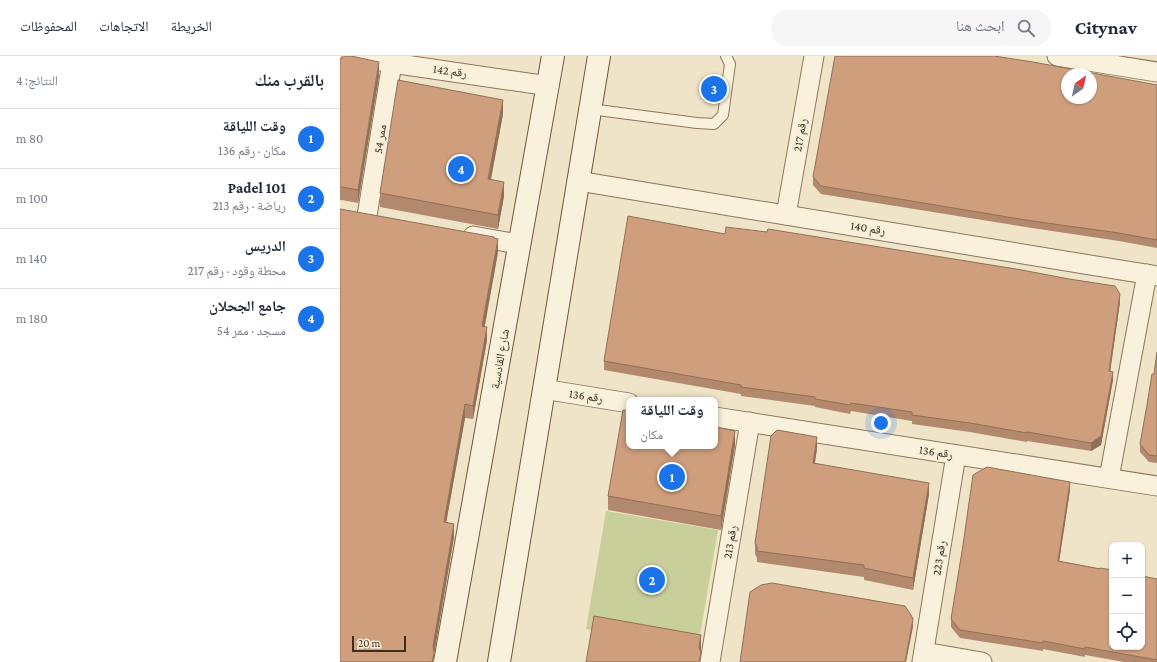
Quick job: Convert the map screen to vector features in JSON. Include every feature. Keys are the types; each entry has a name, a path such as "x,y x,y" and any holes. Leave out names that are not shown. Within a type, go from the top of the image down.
{"street":[{"name":"رقم 142","path":"352,56 549,86"},
{"name":"شارع القادسية","path":"445,662 549,86 553,56"},
{"path":"499,662 599,56"},
{"name":"رقم 217","path":"786,215 814,56"},
{"path":"1057,56 1157,72"},
{"name":"ممر 54","path":"368,216 392,63"},
{"name":"رقم 140","path":"578,181 1152,275"},
{"path":"458,233 518,244"},
{"path":"1108,478 1152,275"},
{"name":"رقم 136","path":"543,389 626,403"},
{"name":"رقم 136","path":"718,417 1157,486"},
{"name":"رقم 213","path":"710,662 750,422"},
{"name":"رقم 223","path":"923,657 956,455"},
{"path":"923,657 982,662"}],"lane":[{"path":"590,109 714,124 723,115 730,64 726,56"}],"green space":[{"path":"606,511 718,530 698,647 586,629"}],"building":[{"path":"345,56 379,62 358,190 340,187 340,59"},
{"path":"835,56 994,56 1065,68 1061,68 1061,104 1097,104 1097,74 1157,85 1157,240 821,186 813,177"},
{"path":"398,80 503,100 488,179 504,182 498,215 380,193"},
{"path":"340,209 494,237 498,239 482,326 487,327 473,406 465,404 444,522 454,524 433,646 434,654 432,662 340,662"},
{"path":"628,216 725,234 726,227 767,232 768,229 1115,286 1120,294 1109,371 1113,372 1101,436 1091,443 912,415 912,412 851,403 850,405 815,399 815,397 741,387 741,385 604,361"},
{"path":"1157,352 1157,456 1149,455 1140,444"},
{"path":"623,410 626,410 626,449 718,449 718,428 735,431 721,516 608,496"},
{"path":"777,430 817,437 813,463 929,483 913,578 864,568 864,565 757,551 757,546 755,543 771,436"},
{"path":"987,467 1070,482 1058,561 1109,570 1109,650 1145,650 1145,577 1157,579 1157,660 1085,647 1085,649 1043,641 1043,643 960,630 951,619 973,475"},
{"path":"772,583 905,606 913,619 905,662 740,662 750,592 761,585"},
{"path":"594,616 701,635 699,647 701,653 699,662 586,662"}],"place":[{"name":"الدريس","path":"714,89"},
{"name":"جامع الجحلان","path":"461,169"},
{"name":"وقت اللياقة","path":"672,477"},
{"name":"Padel 101","path":"652,580"}]}
